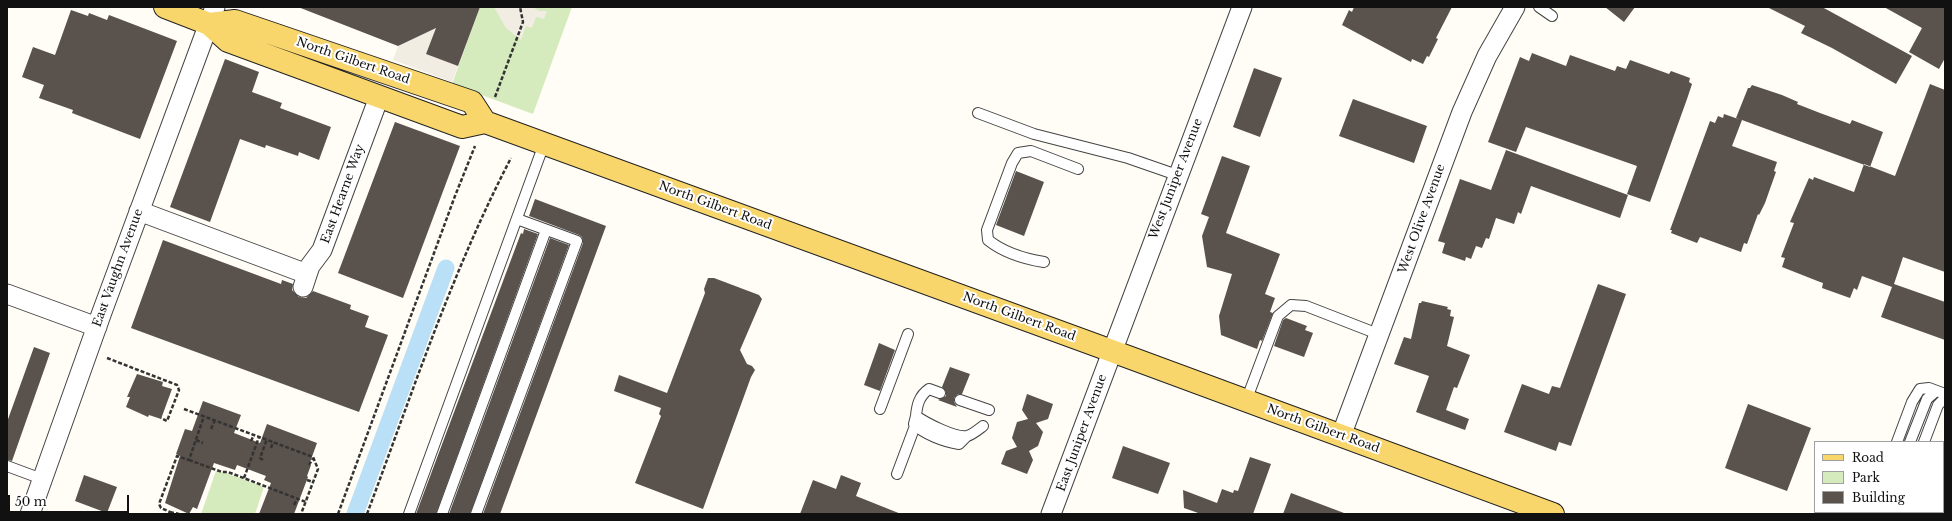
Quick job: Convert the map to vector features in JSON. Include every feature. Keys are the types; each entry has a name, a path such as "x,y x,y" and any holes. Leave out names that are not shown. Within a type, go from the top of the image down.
{"main road":[{"name":"North Gilbert Road","path":"165,7 212,15 235,21 472,102 485,122"},
{"name":"North Gilbert Road","path":"212,15 228,41 462,126 485,122 1553,514"}],"street":[{"name":"West Juniper Avenue","path":"1112,351 1177,175 1242,7"},
{"name":"West Olive Avenue","path":"1342,436 1378,334 1462,112 1488,56 1516,7"},
{"name":"East Vaughn Avenue","path":"30,514 139,211 212,15"},
{"name":"East Hearne Way","path":"139,211 305,281 310,266 322,250 379,97"},
{"path":"7,294 97,327"},
{"name":"East Juniper Avenue","path":"1051,514 1112,351"}],"lane":[{"path":"1539,7 1552,16"},
{"path":"978,113 1034,134 1128,158 1177,175"},
{"path":"408,514 544,144"},
{"path":"1044,262 1028,259 995,246 988,240 987,230 1012,163 1018,153 1031,151 1078,169"},
{"path":"476,514 577,241 517,219"},
{"path":"442,514 546,230"},
{"path":"1246,401 1278,316 1292,305 1306,306 1378,334"},
{"path":"880,409 908,334"},
{"path":"1897,441 1912,402 1920,390 1929,388 1942,394"},
{"path":"897,474 916,421 917,404 924,393 929,389 940,393"},
{"path":"1910,441 1927,399 1942,394"},
{"path":"1917,441 1934,401 1942,394"},
{"path":"1924,441 1942,394"},
{"path":"960,400 989,410"},
{"path":"916,421 957,435 967,436 983,426"},
{"path":"7,466 42,479"}],"path":[{"path":"495,97 523,22 520,7"},
{"path":"338,514 455,196 476,146"},
{"path":"367,514 448,297 492,193 511,158"},
{"path":"107,358 177,385 179,390 168,421 161,418"},
{"path":"184,409 267,439 313,458 318,469 301,514"},
{"path":"189,460 204,416"},
{"path":"211,429 215,420"},
{"path":"251,441 254,435"},
{"path":"244,478 259,437"},
{"path":"263,460 260,458 267,439"},
{"path":"196,440 203,442"},
{"path":"271,448 273,442"},
{"path":"177,509 176,513 169,513 161,508 159,504 177,456 198,465 244,478 306,502"},
{"path":"309,465 313,458"},
{"path":"307,480 313,482"},
{"path":"294,505 297,499"},
{"path":"160,500 165,502"}],"green space":[{"path":"480,7 572,7 533,114 452,84"},
{"path":"216,471 229,474 264,487 255,514 201,514"}],"shaded area":[{"path":"444,7 426,54 458,66 452,82 393,60 398,46"},
{"path":"494,7 533,7 539,11 547,11 544,19 536,17 532,28 526,26 521,40 506,28"}],"building":[{"path":"298,7 480,7 458,66 426,54 436,28 398,46"},
{"path":"1354,7 1452,7 1436,38 1438,39 1429,57 1427,56 1423,64 1412,59 1411,62 1342,25 1349,10 1352,12"},
{"path":"1605,7 1635,7 1624,22"},
{"path":"1767,7 1822,7 1912,56 1896,84 1832,48 1801,33 1805,26"},
{"path":"1884,7 1945,7 1945,58 1939,69 1909,52 1922,28"},
{"path":"71,10 88,16 89,13 107,20 109,15 177,41 140,139 72,113 73,110 39,98 44,85 22,77 33,47 55,55"},
{"path":"1532,53 1566,66 1570,55 1615,71 1617,66 1626,69 1630,60 1669,74 1671,71 1690,78 1689,82 1692,84 1650,202 1627,194 1637,166 1526,127 1516,152 1488,142 1520,57 1529,61"},
{"path":"225,59 259,72 252,92 282,103 280,108 331,127 319,160 299,152 298,156 266,145 265,148 240,139 210,222 170,207"},
{"path":"1254,68 1282,78 1260,137 1233,127"},
{"path":"1930,84 1945,90 1945,272 1903,257 1894,284 1945,302 1945,340 1881,317 1892,287 1862,276 1857,290 1854,288 1850,298 1822,288 1823,283 1782,267 1785,258 1781,257 1794,223 1790,222 1809,178 1813,180 1814,177 1854,192 1864,164 1895,176"},
{"path":"1752,85 1782,95 1798,102 1797,104 1850,124 1852,120 1883,132 1870,167 1742,120 1732,146 1777,162 1774,171 1776,172 1765,203 1759,215 1758,214 1747,244 1744,243 1741,252 1700,237 1697,243 1671,233 1672,230 1670,230 1710,121 1715,123 1718,116 1723,118 1724,114 1741,120 1736,118 1748,88"},
{"path":"1353,99 1427,126 1414,163 1339,136"},
{"path":"395,122 460,146 403,298 338,273"},
{"path":"1506,150 1628,195 1620,218 1531,186 1521,214 1518,212 1514,224 1496,218 1489,239 1486,238 1482,248 1476,246 1471,259 1466,257 1465,261 1442,253 1445,243 1438,241 1460,179 1491,190"},
{"path":"1222,156 1250,166 1226,233 1280,254 1265,294 1275,298 1270,312 1273,313 1262,341 1260,340 1257,349 1221,335 1219,316 1232,274 1207,267 1202,236 1209,217 1201,214"},
{"path":"1016,171 1044,182 1024,236 996,225"},
{"path":"535,199 606,226 500,514 483,514 583,243 582,237 579,235 529,216"},
{"path":"524,229 538,234 436,514 416,514 521,233 523,234"},
{"path":"550,238 569,245 470,514 449,514"},
{"path":"163,240 281,284 282,280 293,284 292,290 299,297 306,298 313,291 351,305 350,309 369,316 365,327 388,335 359,412 131,328"},
{"path":"708,278 714,278 759,295 762,299 740,350 747,364 752,366 755,370 751,377 703,509 635,483 661,416 659,414 661,408 614,391 619,375 667,393 705,293 704,289"},
{"path":"1598,284 1626,294 1571,446 1559,442 1556,451 1504,432 1522,384 1549,394 1552,386 1560,388"},
{"path":"1422,301 1448,307 1447,309 1451,310 1450,316 1454,317 1447,346 1470,355 1457,388 1454,387 1446,410 1469,419 1465,430 1416,412 1429,376 1394,364 1404,337 1411,339 1419,303"},
{"path":"1286,318 1307,326 1305,330 1313,333 1304,357 1274,346 1283,320"},
{"path":"879,343 895,350 880,391 864,385"},
{"path":"34,347 50,353 12,461 7,460 7,422"},
{"path":"950,367 970,374 962,394 958,394 954,398 954,402 957,407 938,400 946,396 946,392 942,387"},
{"path":"137,374 163,382 162,386 172,389 161,419 149,415 148,417 126,407 130,397 127,397"},
{"path":"1027,394 1053,404 1048,419 1036,423 1043,432 1038,446 1029,451 1033,460 1027,474 1001,464 1006,451 1017,447 1012,438 1017,422 1028,419 1022,410"},
{"path":"203,401 241,415 234,433 260,443 267,424 317,443 309,465 311,465 307,476 308,477 294,514 259,514 271,483 264,480 266,476 237,465 235,470 214,463 197,509 193,507 189,514 165,503 180,456 176,454 185,429 192,431"},
{"path":"1748,404 1811,428 1787,491 1725,468"},
{"path":"1123,446 1170,463 1158,494 1112,478"},
{"path":"1250,457 1271,464 1253,514 1201,514 1184,508 1183,490 1217,503 1222,489 1233,493 1234,490 1238,491"},
{"path":"84,475 117,487 107,513 75,501"},
{"path":"841,475 861,483 856,496 901,514 800,514 813,480 836,489"},
{"path":"1291,493 1344,513 1344,514 1283,514"}],"waterway":[{"path":"355,514 446,268"}]}
